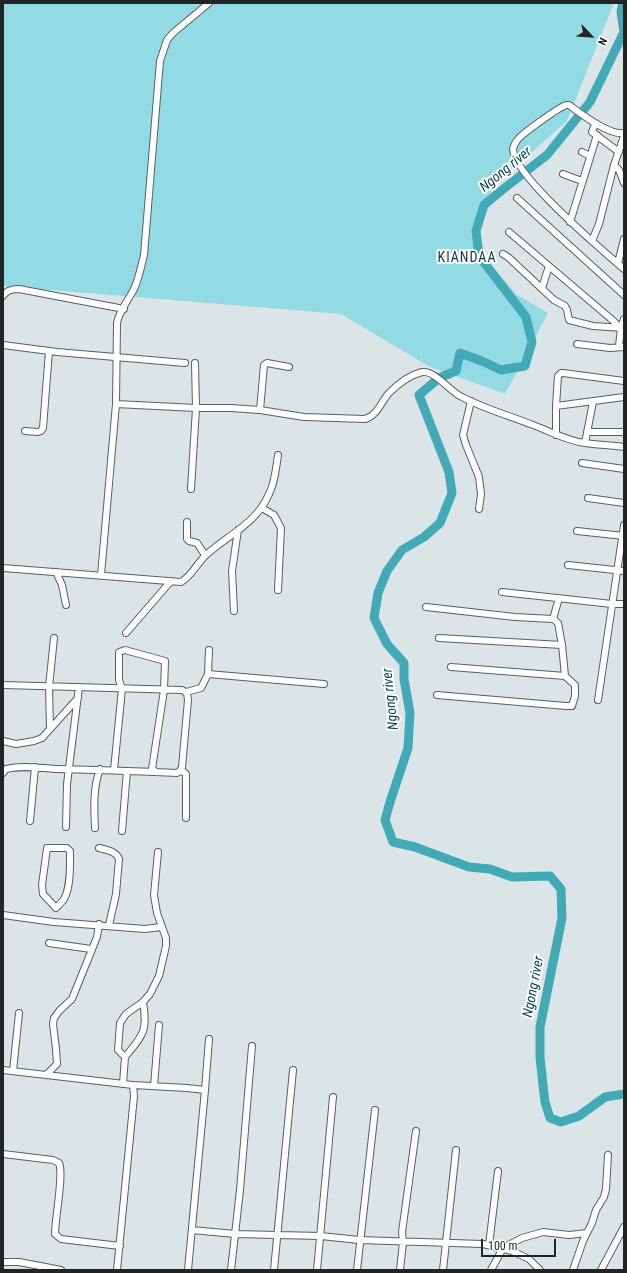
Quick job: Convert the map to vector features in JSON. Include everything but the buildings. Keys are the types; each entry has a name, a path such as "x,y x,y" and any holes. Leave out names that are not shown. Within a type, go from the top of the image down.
{"street":[{"path":"101,575 116,404 118,318 124,309 138,279 144,255 160,61 167,40 173,33 209,3"},
{"path":"592,241 599,224 614,165 624,134 619,134 595,124 569,105 562,107 518,138 513,148 516,158 532,183 570,222 624,269"},
{"path":"595,124 592,132 619,152"},
{"path":"570,222 597,135"},
{"path":"582,152 590,156"},
{"path":"614,165 619,170 624,183"},
{"path":"563,174 582,181"},
{"path":"517,198 624,295"},
{"path":"509,232 622,328"},
{"path":"618,263 624,239"},
{"path":"503,254 554,300 566,308 569,320 593,326 622,328"},
{"path":"542,288 549,266"},
{"path":"3,296 5,292 19,289 124,309"},
{"path":"577,344 610,348 622,346 622,328 624,319"},
{"path":"3,345 116,358 185,363"},
{"path":"25,431 38,432 43,428 49,351"},
{"path":"260,410 264,365 267,363 289,367"},
{"path":"191,489 196,408 195,364"},
{"path":"116,404 260,410 304,417 365,419 370,418 375,413 389,393 400,383 412,376 422,372 427,372 434,374 448,388 458,395 535,425 556,435 585,443 624,447"},
{"path":"556,435 558,376 561,373 624,381"},
{"path":"556,406 624,397"},
{"path":"471,401 463,434 479,477 481,494 479,509"},
{"path":"585,443 593,402"},
{"path":"587,432 624,432"},
{"path":"3,568 181,582 205,556 238,530 262,508 270,493 278,456"},
{"path":"582,463 624,469"},
{"path":"588,498 624,503"},
{"path":"262,508 274,515 282,528 278,590"},
{"path":"187,522 187,539 189,542 197,543 205,556"},
{"path":"598,700 612,604 621,571 624,525"},
{"path":"234,611 232,571 238,530"},
{"path":"577,531 624,535"},
{"path":"568,565 621,571"},
{"path":"56,572 62,585 66,605"},
{"path":"126,633 170,581"},
{"path":"502,592 624,604"},
{"path":"553,619 559,598"},
{"path":"426,607 515,617 553,619 558,623 565,676"},
{"path":"50,729 49,687 54,638"},
{"path":"439,638 562,645"},
{"path":"114,770 122,689 119,680 119,652 125,650 165,661 164,690 152,768 156,772"},
{"path":"3,685 182,690 186,692 201,688 208,674 209,650"},
{"path":"437,695 570,707 574,702 575,685 565,676 451,667"},
{"path":"208,674 324,684"},
{"path":"66,827 67,784 79,687"},
{"path":"180,771 182,767 185,740 188,700 186,692"},
{"path":"3,741 16,744 42,738 78,698"},
{"path":"3,773 9,768 23,767 177,773 180,771 186,774 186,818"},
{"path":"30,821 35,767"},
{"path":"95,828 94,809 97,776 100,769"},
{"path":"122,831 127,771"},
{"path":"54,922 56,908 64,899 67,892 70,851 67,848 46,849 42,885 43,894 56,908"},
{"path":"99,848 115,853 119,859 116,894 109,925"},
{"path":"125,1057 118,1050 120,1023 126,1014 143,1002 150,994 159,976 166,946 166,938 157,913 154,895 158,852"},
{"path":"3,915 54,922 99,924 145,929 161,927"},
{"path":"46,1075 57,1064 53,1024 54,1018 72,999 97,937 99,924"},
{"path":"49,943 91,949"},
{"path":"123,1084 125,1057 144,1030 143,1002"},
{"path":"13,1071 19,1013"},
{"path":"154,1086 160,1025"},
{"path":"188,1270 209,1040"},
{"path":"231,1270 240,1190 252,1046"},
{"path":"3,1070 133,1085 205,1090"},
{"path":"274,1270 293,1070"},
{"path":"117,1270 134,1096 133,1085"},
{"path":"318,1270 333,1097"},
{"path":"357,1270 359,1240 375,1110"},
{"path":"400,1270 403,1242 402,1232 416,1131"},
{"path":"444,1270 456,1150"},
{"path":"3,1154 53,1160 59,1163 61,1171 55,1220 55,1234 57,1236 61,1239 120,1246"},
{"path":"573,1270 596,1210 604,1197 606,1189 608,1155"},
{"path":"489,1245 498,1171"},
{"path":"601,1270 624,1226"},
{"path":"192,1230 235,1234 321,1236 359,1240 446,1242 489,1245 512,1251 529,1259 540,1270"},
{"path":"491,1270 503,1248 522,1238 543,1232 568,1235 587,1232"},
{"path":"3,1262 61,1270"}],"shaded area":[{"path":"3,3 614,3 567,121 492,187 473,245 517,295 548,313 505,394 428,366 341,314 3,286"}],"waterway":[{"name":"Ngong river","path":"623,3 621,12 624,32"},
{"name":"Ngong river","path":"624,32 590,102 547,155 484,205 476,231 479,256 526,317 532,342 525,366 501,370 460,353 456,371 439,378 419,395 449,472 452,493 440,523 424,537 402,550 387,571 378,593 374,618 387,644 404,663 404,679 410,713 408,748 385,820 393,842 415,847 469,867 490,869 512,877 550,876 561,889 562,918 540,1027 540,1057 543,1085 545,1102 550,1118 561,1122 579,1116 605,1097 624,1094"}],"district":[{"name":"KIANDAA","path":"467,258"}]}
